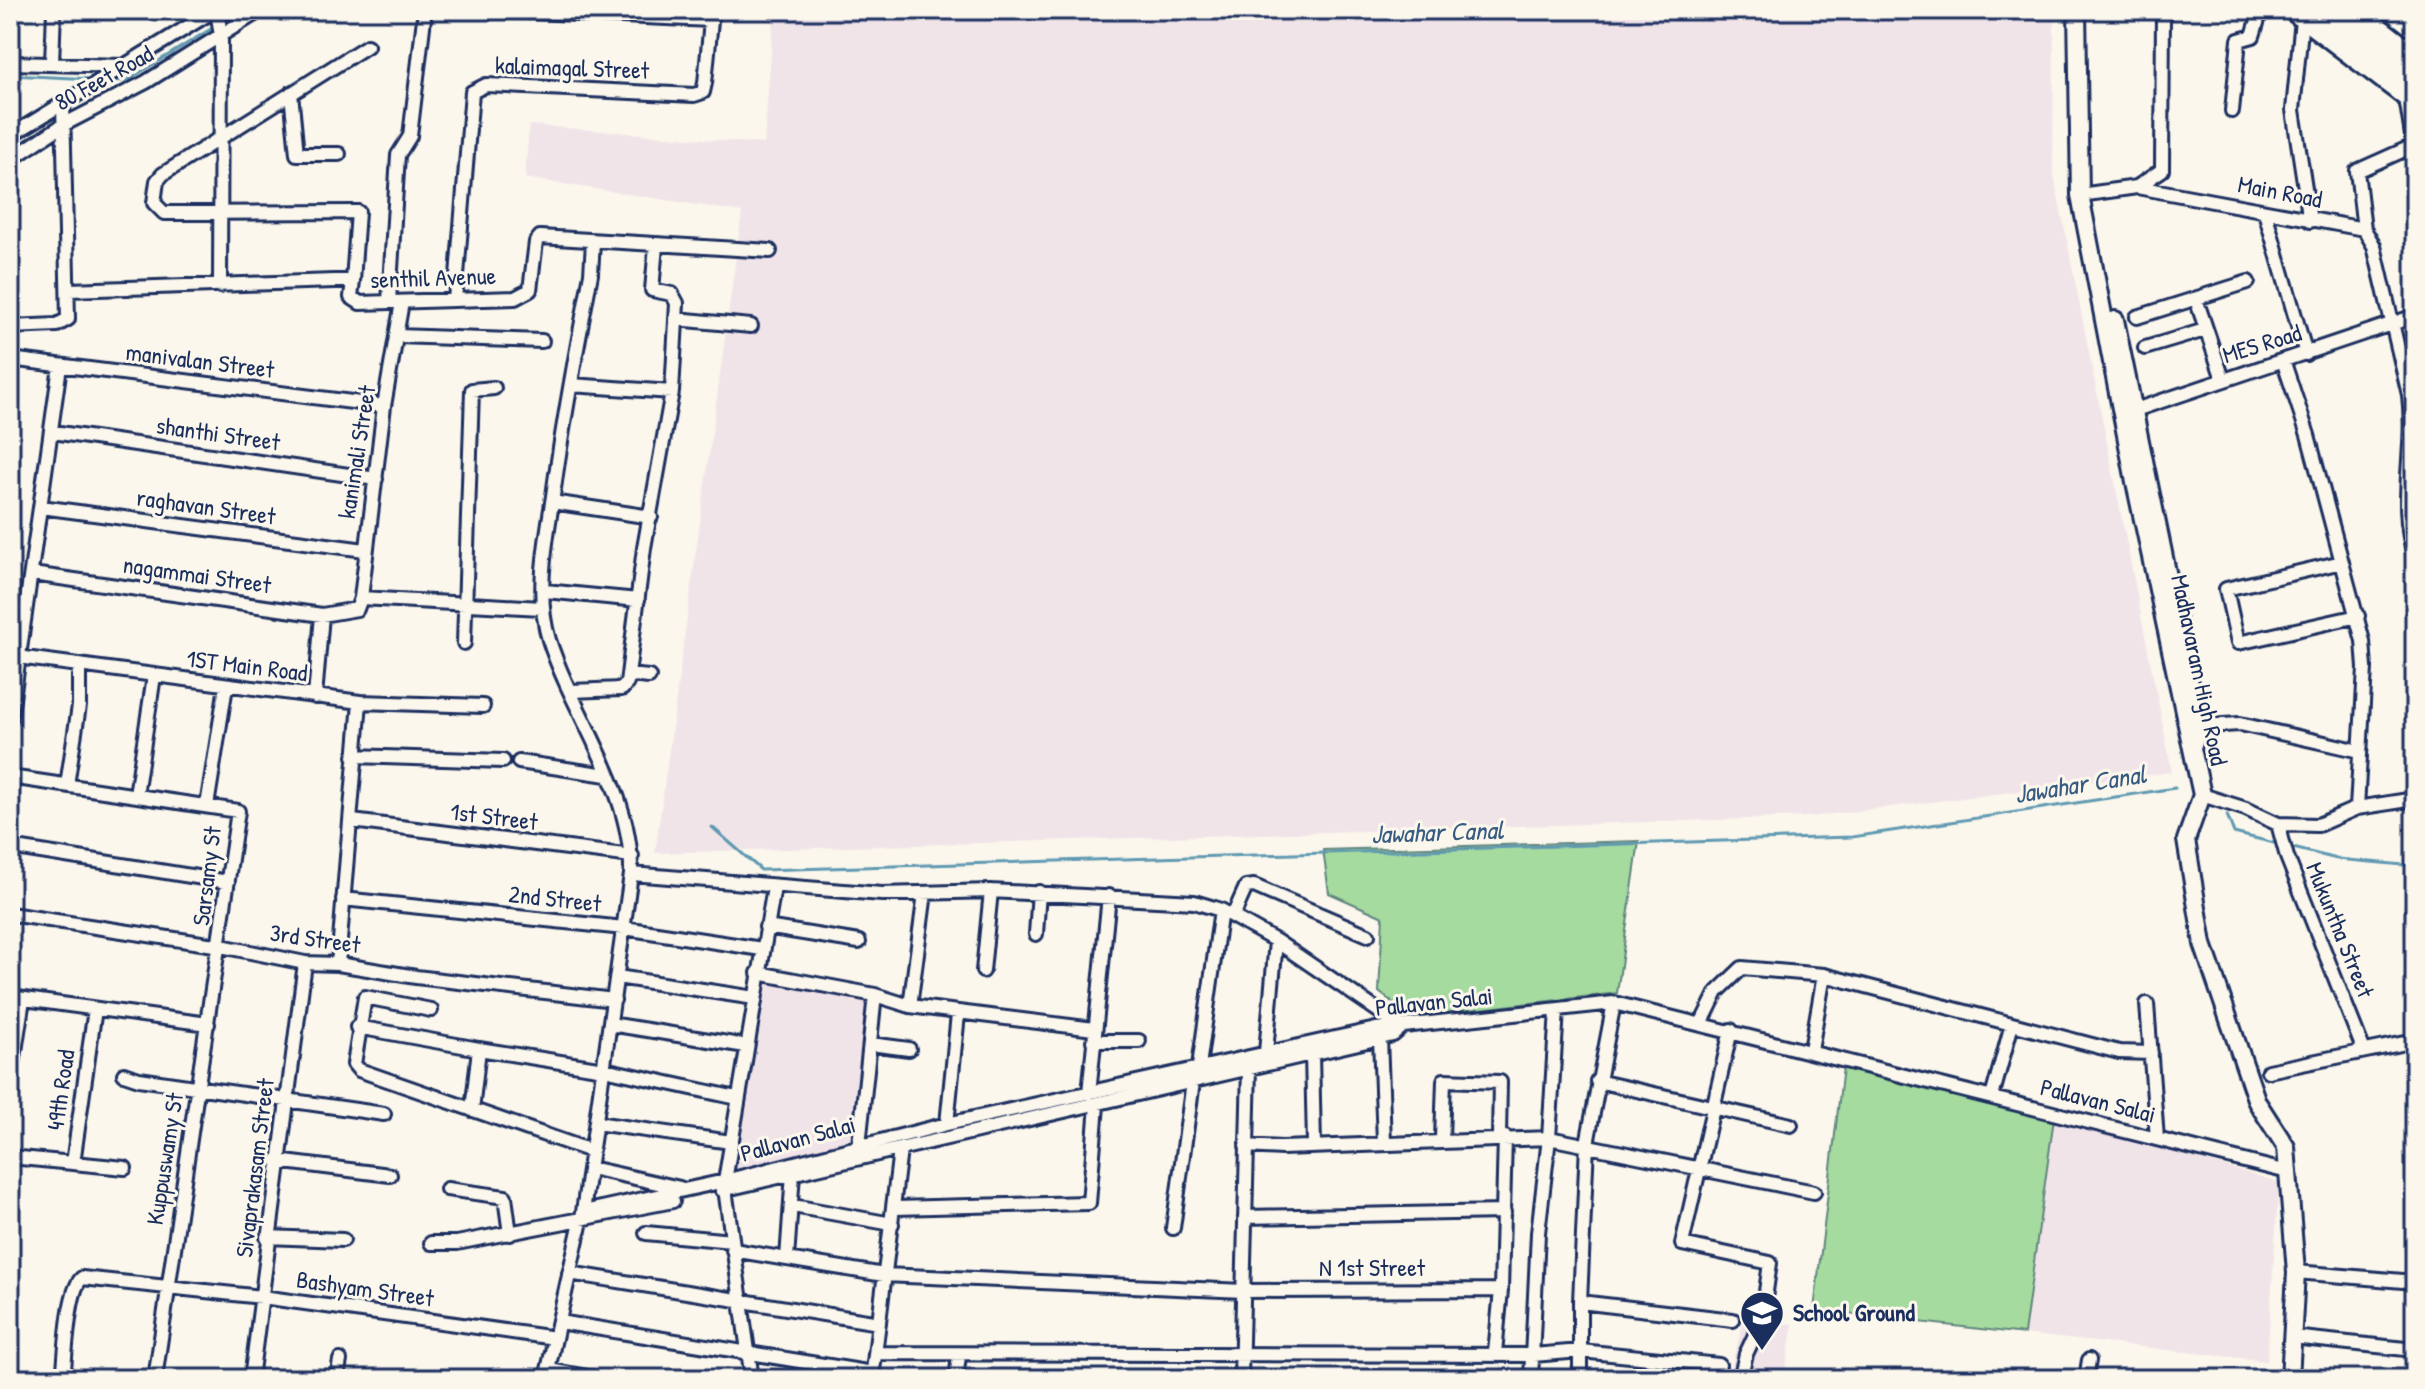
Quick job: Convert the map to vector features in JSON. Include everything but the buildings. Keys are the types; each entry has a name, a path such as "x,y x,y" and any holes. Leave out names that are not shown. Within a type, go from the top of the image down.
{"main road":[{"path":"2077,10 2085,194 2193,727"},
{"path":"2085,194 2087,10"},
{"path":"2336,10 2415,72"},
{"path":"2302,13 2354,24 2415,54"},
{"path":"2302,13 2412,97"},
{"path":"2354,24 2412,97"},
{"name":"Madhavaram High Road","path":"2193,727 2191,749 2202,795 2186,840 2203,944 2257,1102 2286,1147 2296,1272 2292,1379"}],"street":[{"path":"52,63 54,10"},
{"name":"80 Feet Road","path":"10,136 119,69 219,21 261,10"},
{"name":"kanimali Street","path":"359,603 384,406 397,336 398,155 410,136 425,10"},
{"path":"489,10 712,15"},
{"path":"2137,187 2162,170 2163,10"},
{"path":"2232,111 2239,40 2253,36 2261,10"},
{"path":"2302,13 2293,110 2310,221"},
{"name":"kalaimagal Street","path":"455,300 472,92 486,85 694,95 703,92 712,15"},
{"path":"219,21 220,286"},
{"name":"80 Feet Road","path":"10,160 63,125 134,89 219,21"},
{"path":"353,281 358,212 164,213 154,203 154,192 163,174 367,46"},
{"path":"10,63 119,69"},
{"path":"291,93 297,154 339,154"},
{"path":"2412,97 2414,150 2357,171 2364,229 2374,246 2412,415 2405,517 2415,558"},
{"path":"10,327 62,323 68,319 63,104"},
{"name":"Main Road","path":"2085,194 2137,187 2364,229"},
{"path":"2265,212 2306,354"},
{"name":"senthil Avenue","path":"69,290 353,281 353,301 515,298 528,293 536,242 540,237 770,251"},
{"path":"593,242 544,559 542,608 550,641 625,823 632,856 582,1217 547,1374 599,1379"},
{"path":"571,691 622,689 628,675 672,392 676,298 652,290 656,246"},
{"path":"2137,317 2248,282"},
{"path":"2196,299 2223,379"},
{"name":"MES Road","path":"2129,413 2415,316"},
{"path":"676,319 751,326"},
{"path":"2145,348 2205,330"},
{"path":"397,336 542,341"},
{"name":"manivalan Street","path":"10,359 384,406"},
{"path":"2283,360 2363,641 2365,668 2357,808"},
{"path":"10,720 16,657 32,574 60,366"},
{"path":"571,385 672,392"},
{"path":"464,643 472,390 494,388"},
{"name":"shanthi Street","path":"53,432 376,479"},
{"path":"552,502 651,517"},
{"name":"raghavan Street","path":"41,507 365,550"},
{"path":"2342,562 2226,589 2238,643 2358,616"},
{"name":"nagammai Street","path":"32,574 322,615 359,603 542,608"},
{"path":"545,591 638,600"},
{"path":"315,697 322,615"},
{"name":"1ST Main Road","path":"16,657 360,702 483,706"},
{"path":"67,785 79,706 79,666"},
{"path":"628,675 649,677"},
{"path":"136,795 154,676"},
{"path":"10,777 207,806 226,686"},
{"path":"338,964 360,702"},
{"path":"2193,727 2240,724 2360,751"},
{"path":"354,756 503,761"},
{"path":"519,762 607,775"},
{"path":"2202,795 2246,809 2278,824 2318,825 2357,808 2415,799"},
{"name":"Sarsamy St","path":"207,806 238,811 221,946"},
{"name":"1st Street","path":"352,821 632,856"},
{"name":"Mukuntha Street","path":"2278,824 2364,1051"},
{"path":"10,847 228,882"},
{"path":"431,1243 457,1243 510,1234 725,1185 900,1150 1393,1035 1402,1027 1276,941 1233,916 1180,900 991,891 882,894 631,874"},
{"path":"1233,916 1242,892 1246,887 1254,886 1368,935"},
{"path":"752,1379 725,1185 774,887"},
{"path":"983,971 991,891"},
{"path":"1036,934 1039,892"},
{"path":"910,1006 925,893"},
{"path":"1089,1093 1109,896"},
{"name":"2nd Street","path":"343,899 624,928 762,949"},
{"path":"1199,1066 1221,910"},
{"name":"3rd Street","path":"10,914 221,946 305,963 338,964 614,1000"},
{"path":"766,927 859,942"},
{"path":"1266,1052 1276,941"},
{"name":"Kuppuswamy St","path":"155,1379 221,946"},
{"name":"Sivaprakasam Street","path":"251,1379 267,1237 305,963"},
{"path":"1702,1022 1717,992 1742,968 1824,975 2119,1052 2151,1053"},
{"path":"758,973 875,995 910,1006 1139,1041"},
{"path":"1811,1050 1824,975"},
{"path":"617,977 755,998"},
{"path":"859,1145 875,995"},
{"path":"431,1010 369,996 362,999 353,1057 359,1070 591,1151"},
{"path":"10,1084 16,998 208,1024"},
{"path":"1580,1379 1587,1144 1614,1003"},
{"name":"Pallavan Salai","path":"582,1217 685,1189 725,1185 859,1145 1266,1052 1402,1027 1614,1003 1702,1022 2288,1172"},
{"path":"2147,1004 2157,1139"},
{"name":"49th Road","path":"10,1157 73,1163 95,1009"},
{"path":"1531,1379 1538,1233 1549,1138 1557,1010"},
{"path":"947,1124 958,1014"},
{"path":"610,1024 746,1046"},
{"path":"1992,1097 2012,1024"},
{"path":"357,1027 604,1069 737,1098"},
{"path":"1731,1030 1682,1244 1770,1263 1762,1320 1746,1354 1740,1379"},
{"path":"1380,1038 1384,1142"},
{"path":"2268,1071 2415,1041"},
{"path":"870,1044 909,1049"},
{"path":"472,1110 479,1049"},
{"path":"1312,1053 1314,1146"},
{"path":"1241,1379 1249,1068"},
{"path":"124,1074 139,1079 384,1114"},
{"path":"1442,1139 1444,1080 1500,1082 1504,1212 1495,1353"},
{"path":"1597,1081 1791,1125"},
{"path":"1173,1228 1193,1082"},
{"path":"895,1208 1089,1203 1097,1105"},
{"path":"596,1123 731,1142"},
{"path":"1246,1146 1549,1138 1814,1192"},
{"path":"559,1322 873,1376 900,1150"},
{"path":"277,1161 390,1175"},
{"path":"73,1163 125,1168"},
{"path":"590,1168 685,1189"},
{"path":"787,1259 793,1173"},
{"path":"447,1189 505,1197 510,1234"},
{"path":"793,1206 892,1224"},
{"path":"1245,1217 1504,1212"},
{"name":"N 1st Street","path":"646,1233 884,1275 1244,1291 1501,1290"},
{"path":"267,1237 343,1240"},
{"path":"2296,1272 2415,1282"},
{"path":"569,1273 879,1323"},
{"name":"Bashyam Street","path":"63,1379 72,1303 78,1280 262,1297 555,1338"},
{"path":"1580,1302 1733,1320"},
{"path":"2292,1337 2415,1350"},
{"path":"877,1353 1242,1356 1533,1355 1581,1351 1719,1365"},
{"path":"956,1379 959,1356"},
{"path":"337,1379 340,1360"},
{"path":"2086,1379 2089,1360"}],"shaded area":[{"path":"774,10 2054,10 2053,170 2172,772 1810,817 655,853 742,212 525,178 529,125 764,144"},
{"path":"762,975 875,995 857,1142 729,1177"},
{"path":"2054,1118 2279,1182 2267,1361 2024,1334"},
{"name":"School Ground","path":"1744,1319 1793,1324 1784,1379 1728,1379"}],"green space":[{"path":"1639,841 1617,993 1411,1017 1379,992 1383,917 1329,893 1323,850"},
{"path":"1843,1067 2054,1118 2024,1334 1814,1310"}],"waterway":[{"path":"224,21 241,10"},
{"path":"109,80 126,81 214,27"},
{"path":"10,75 93,79"},
{"name":"Jawahar Canal","path":"712,827 761,870 1852,837 2175,788"},
{"name":"Jawahar Canal","path":"2227,815 2234,833 2278,844"},
{"name":"Jawahar Canal","path":"2289,847 2337,859 2415,866"}],"place":[{"name":"School Ground","path":"1762,1352"}]}
